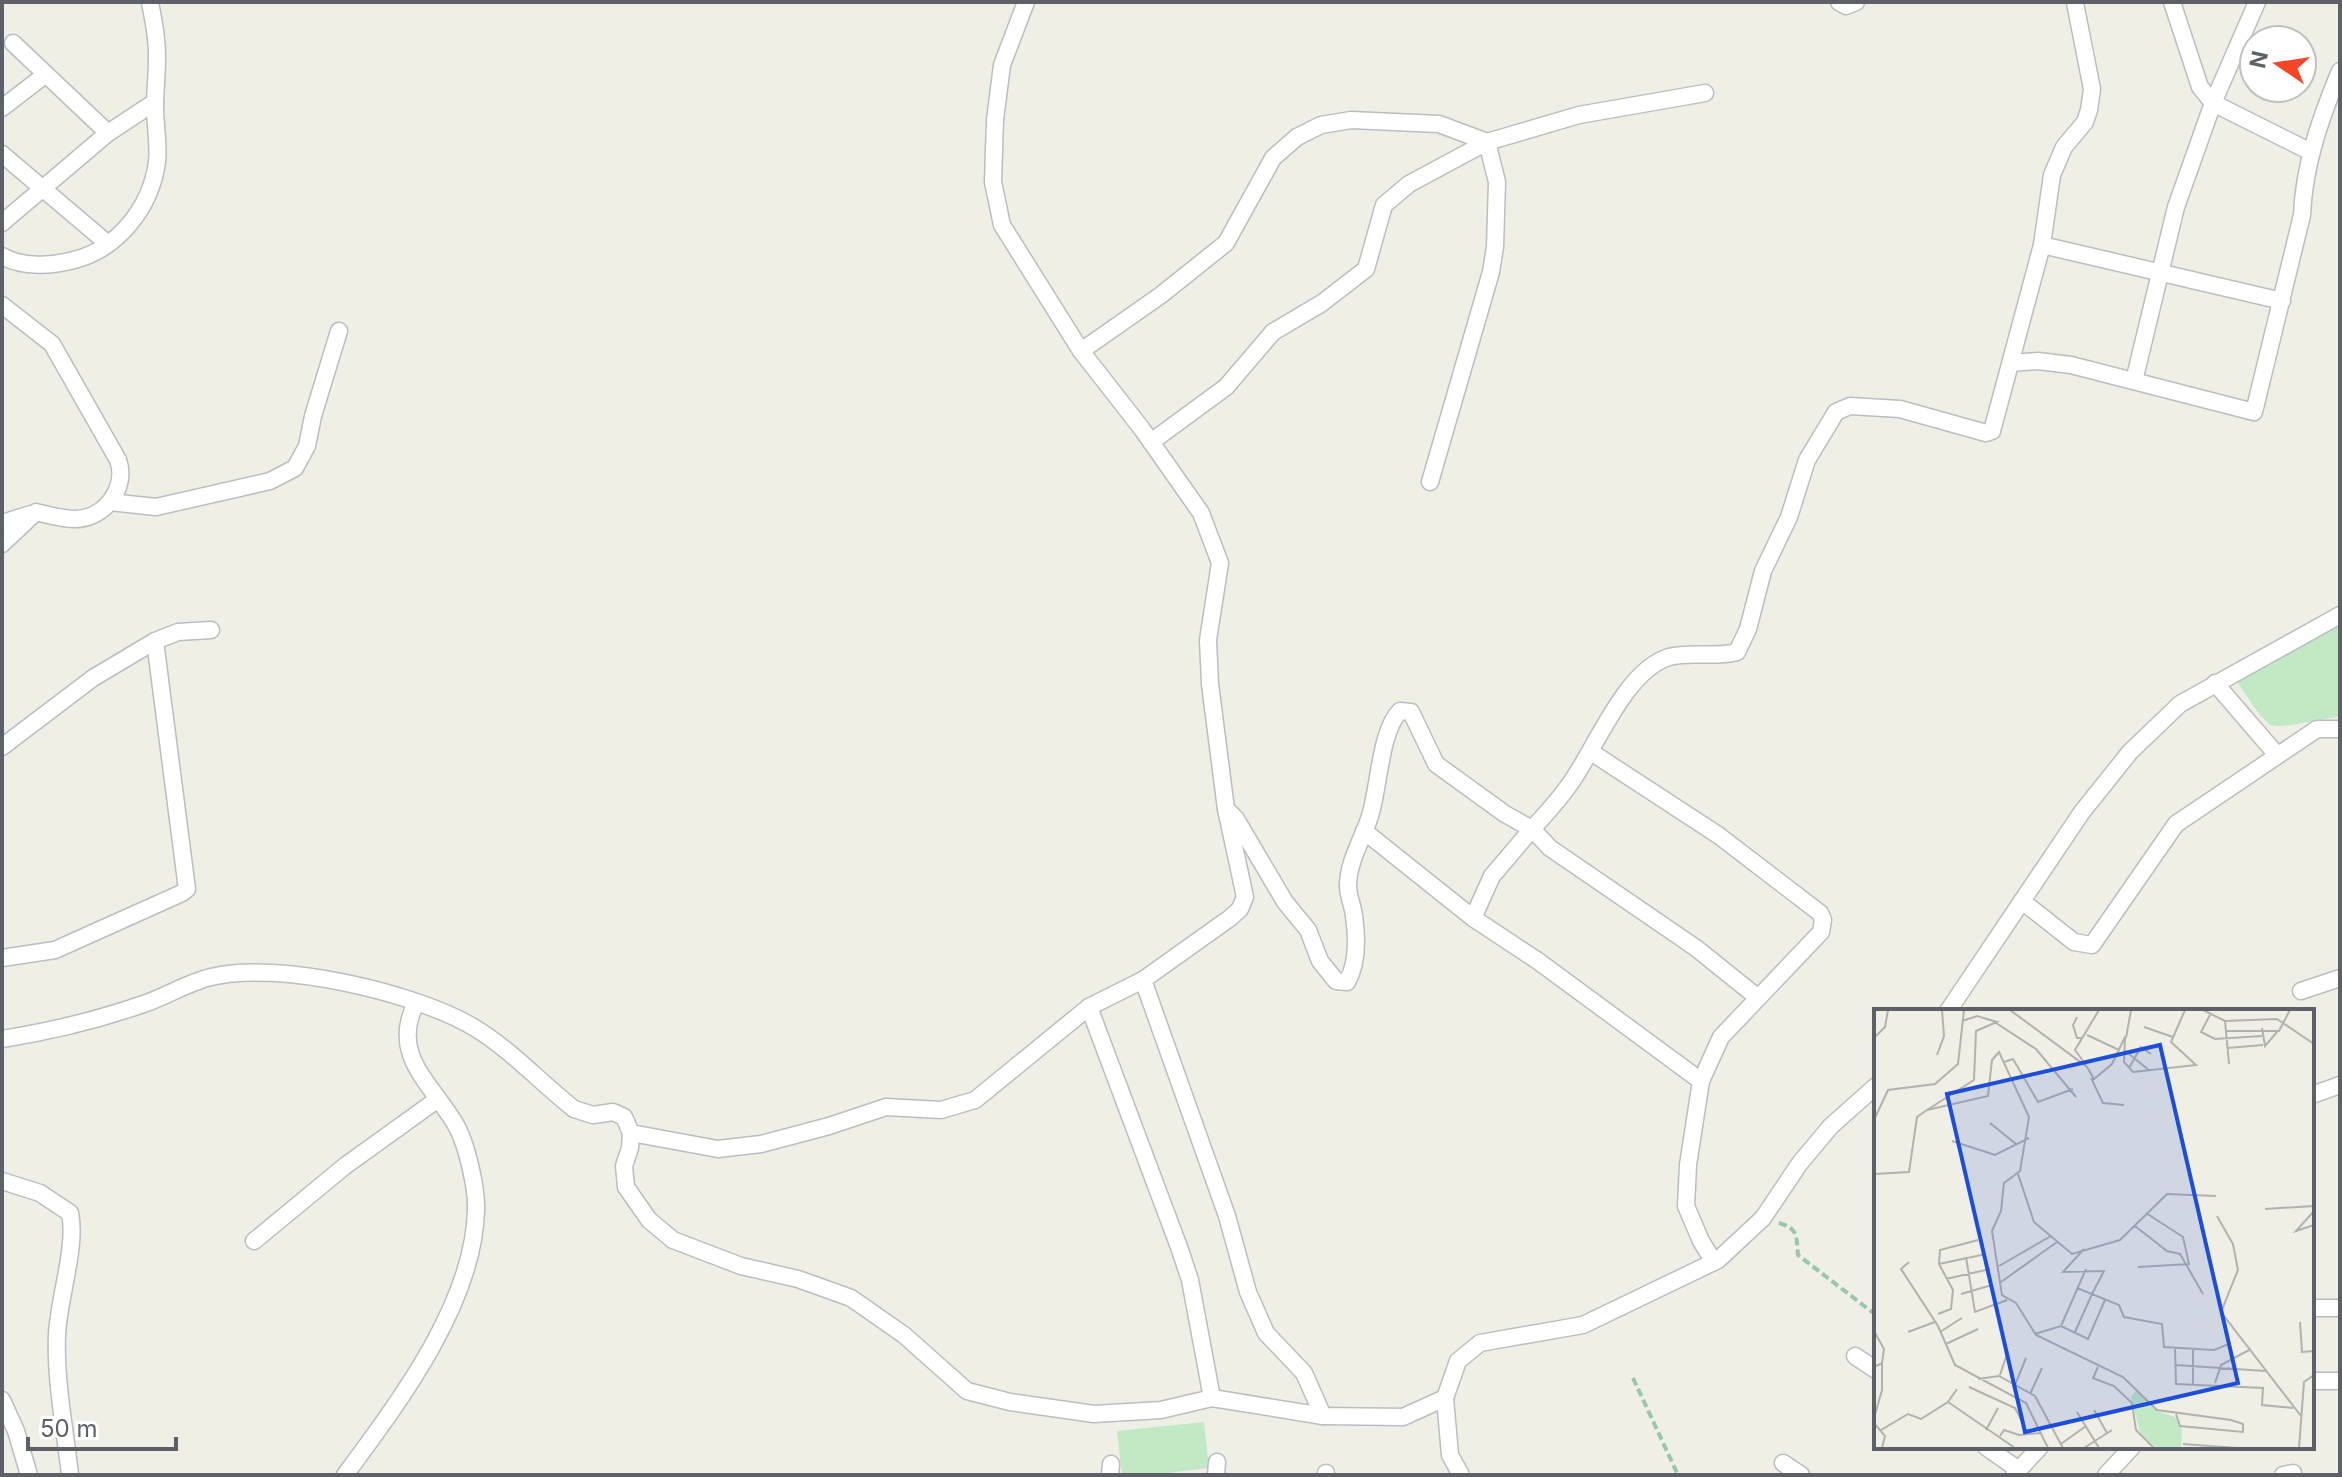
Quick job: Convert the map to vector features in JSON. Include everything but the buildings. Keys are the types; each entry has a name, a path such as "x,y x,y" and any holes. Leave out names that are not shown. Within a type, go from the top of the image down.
{"street":[{"path":"2,256 22,263 53,264 82,258 122,232 146,201 157,159 157,40 150,2"},
{"path":"631,1133 718,1149 761,1144 886,1107 941,1110 975,1100 1089,1007 1143,980 1240,909 1245,897 1226,809 1210,684 1208,640 1220,563 1201,513 1081,351 1002,225 993,182 995,120 1002,65 1026,2"},
{"path":"1839,2 1846,6 1856,2"},
{"path":"2172,2 2200,87 2213,103 2311,152"},
{"path":"2134,381 2176,207 2213,103 2257,2"},
{"path":"1473,918 1492,876 1570,785 1626,693 1648,667 1692,653 1721,656 1737,652 1748,629 1763,571 1789,517 1807,460 1836,412 1850,406 1900,409 1986,433 1994,428 2042,245 2052,175 2064,147 2085,122 2091,99 2092,89 2075,3"},
{"path":"13,43 108,133"},
{"path":"2011,363 2038,361 2071,365 2254,412 2302,215 2311,152 2340,71"},
{"path":"2,108 45,75"},
{"path":"1151,442 1226,387 1273,332 1322,303 1366,269 1384,205 1409,184 1487,142 1579,115 1705,93"},
{"path":"2,223 108,133 155,102"},
{"path":"1081,351 1161,295 1226,243 1273,158 1297,137 1321,125 1351,120 1439,124 1487,142"},
{"path":"1430,482 1491,272 1498,208 1497,182 1487,142"},
{"path":"2,154 107,243"},
{"path":"2042,245 2282,301"},
{"path":"2,305 52,344 118,460 120,483 110,502 94,514 75,519 36,512 2,523"},
{"path":"110,502 156,507 270,481 295,468 307,446 339,331"},
{"path":"2,544 36,512"},
{"path":"1949,1009 2082,812 2130,752 2180,704 2340,615"},
{"path":"2,747 93,678 155,641 178,632 211,630"},
{"path":"2,958 55,950 187,889 155,641"},
{"path":"2215,683 2277,755"},
{"path":"1226,809 1236,819 1285,902 1308,930 1320,961 1336,981 1347,982 1353,972 1356,951 1348,885 1354,854 1370,815 1394,717 1400,711 1411,712 1436,764 1505,814 1532,829 1550,848 1696,948 1757,997"},
{"path":"2022,901 2074,942 2092,945 2176,824 2317,729 2340,729"},
{"path":"1591,752 1718,835 1820,913 1823,920 1821,932 1721,1037 1701,1081 1688,1165 1686,1206 1714,1262"},
{"path":"1364,831 1473,918 1538,961 1701,1081"},
{"path":"2,1039 103,1017 203,979 240,971 294,974 416,1003 479,1030 574,1109 593,1115 619,1113 627,1120 631,1133 624,1166 626,1187 649,1220 673,1240 741,1266 798,1279 851,1298 904,1335 967,1391 1010,1402 1094,1414 1161,1410 1212,1398 1323,1416 1403,1417 1445,1398"},
{"path":"2301,991 2340,978"},
{"path":"1143,980 1227,1216 1248,1292 1266,1333 1304,1373 1323,1416"},
{"path":"345,1475 393,1410 434,1343 471,1256 476,1208 472,1178 458,1129 411,1058 406,1031 416,1003"},
{"path":"1089,1007 1190,1280 1212,1398"},
{"path":"2314,1094 2340,1085"},
{"path":"1461,1475 1450,1455 1445,1398 1458,1361 1480,1343 1583,1325 1714,1262 1763,1218 1800,1163 1831,1126 1874,1088"},
{"path":"254,1241 345,1166 438,1099"},
{"path":"2,1181 40,1193 70,1213 71,1236 59,1306 57,1340 70,1475"},
{"path":"2314,1308 2340,1308"},
{"path":"1855,1356 1874,1369"},
{"path":"2314,1381 2340,1381"},
{"path":"2,1400 16,1431 29,1475"},
{"path":"1988,1449 2017,1472 2038,1449"},
{"path":"2106,1475 2130,1449"},
{"path":"1783,1463 1801,1475"}],"path":[{"path":"1763,1218 1791,1226 1796,1233 1798,1255 1874,1313"},
{"path":"1633,1378 1678,1475"}],"green space":[{"path":"2340,625 2340,717 2282,726 2269,724 2237,682 2240,675"},
{"path":"1204,1422 1209,1468 1122,1475 1117,1431"}]}
